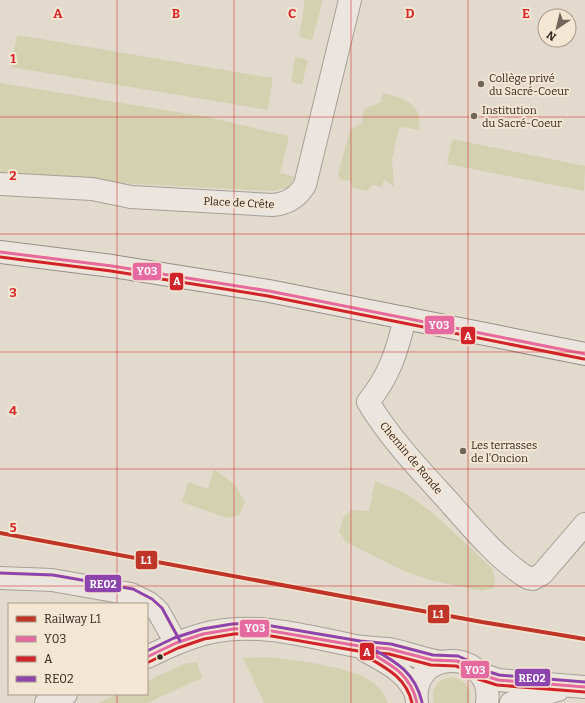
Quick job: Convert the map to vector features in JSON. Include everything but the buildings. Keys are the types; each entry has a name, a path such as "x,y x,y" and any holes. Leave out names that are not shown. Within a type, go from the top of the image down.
{"street":[{"name":"Place de Crête","path":"0,184 92,189 131,197 272,205 288,202 295,197 305,185 350,0"},
{"path":"0,252 167,275 312,299 585,354"},
{"name":"Chemin de Ronde","path":"405,318 390,370 368,402 393,438 432,483 472,528 524,576 534,579 542,574 585,524"},
{"path":"0,578 52,580 131,594 149,603 158,611 176,644"},
{"path":"148,657 176,644 212,632 254,628 358,646 390,649 421,659 442,662 462,662 472,667 480,674 498,680 578,687"},
{"path":"358,646 395,667 406,676 416,700"},
{"path":"416,700 418,683 424,673 432,666 442,662"},
{"path":"480,674 487,689 486,703"},
{"path":"511,703 578,687"},
{"path":"46,703 64,695"}],"shaded area":[{"path":"305,0 323,0 312,40 299,37"},
{"path":"17,35 273,78 268,110 11,67"},
{"path":"295,57 308,60 302,85 291,82"},
{"path":"0,83 207,117 289,136 280,173 295,177 287,188 273,191 0,177"},
{"path":"383,93 399,97 411,104 416,109 419,114 420,121 419,130 402,127 399,128 392,160 394,187 384,179 382,187 372,185 367,191 353,188 350,181 341,180 338,175 350,130 362,123 364,109 381,102"},
{"path":"452,139 585,166 584,191 447,164"},
{"path":"214,469 235,485 245,502 239,515 227,518 182,502 188,482 208,489"},
{"path":"375,481 405,493 433,513 492,568 495,578 494,588 482,591 430,580 402,570 346,542 339,532 343,518 351,510 369,511"},
{"path":"267,657 326,666 357,674 369,680 378,687 388,703 264,703 243,658"},
{"path":"197,662 202,678 147,703 98,703 116,695 148,695 148,681 184,664"},
{"path":"450,677 460,680 467,685 470,693 469,703 434,703 433,694 436,686 441,680"}],"rail line":[{"name":"L1","path":"0,533 482,622 585,639"}],"transit line":[{"name":"Y03","path":"0,252 112,266 269,291 585,354"},
{"name":"A","path":"0,257 111,271 268,296 584,359"},
{"name":"RE02","path":"0,573 53,575 133,589 152,599 162,608 180,641"},
{"name":"RE02","path":"148,651 174,638 202,629 232,624 254,623 360,641 391,644 433,655 458,656 474,663 483,670 499,675 585,682"},
{"name":"Y03","path":"148,657 176,643 203,634 233,629 254,628 359,646 390,649 432,660 457,661 472,667 480,674 498,680 585,687"},
{"name":"A","path":"149,662 178,648 204,639 234,634 254,633 358,651 389,654 431,665 456,666 469,671 478,679 497,685 585,692"},
{"name":"RE02","path":"366,645 393,661 408,673 414,681 422,702"},
{"name":"Y03","path":"364,649 390,665 404,676 414,692 417,703"},
{"name":"A","path":"362,654 393,673 405,686 412,703"}],"place":[{"name":"Collège privé du Sacré-Coeur","path":"481,84"},
{"name":"Institution du Sacré-Coeur","path":"474,116"},
{"name":"Les terrasses de l'Oncion","path":"463,451"}]}
